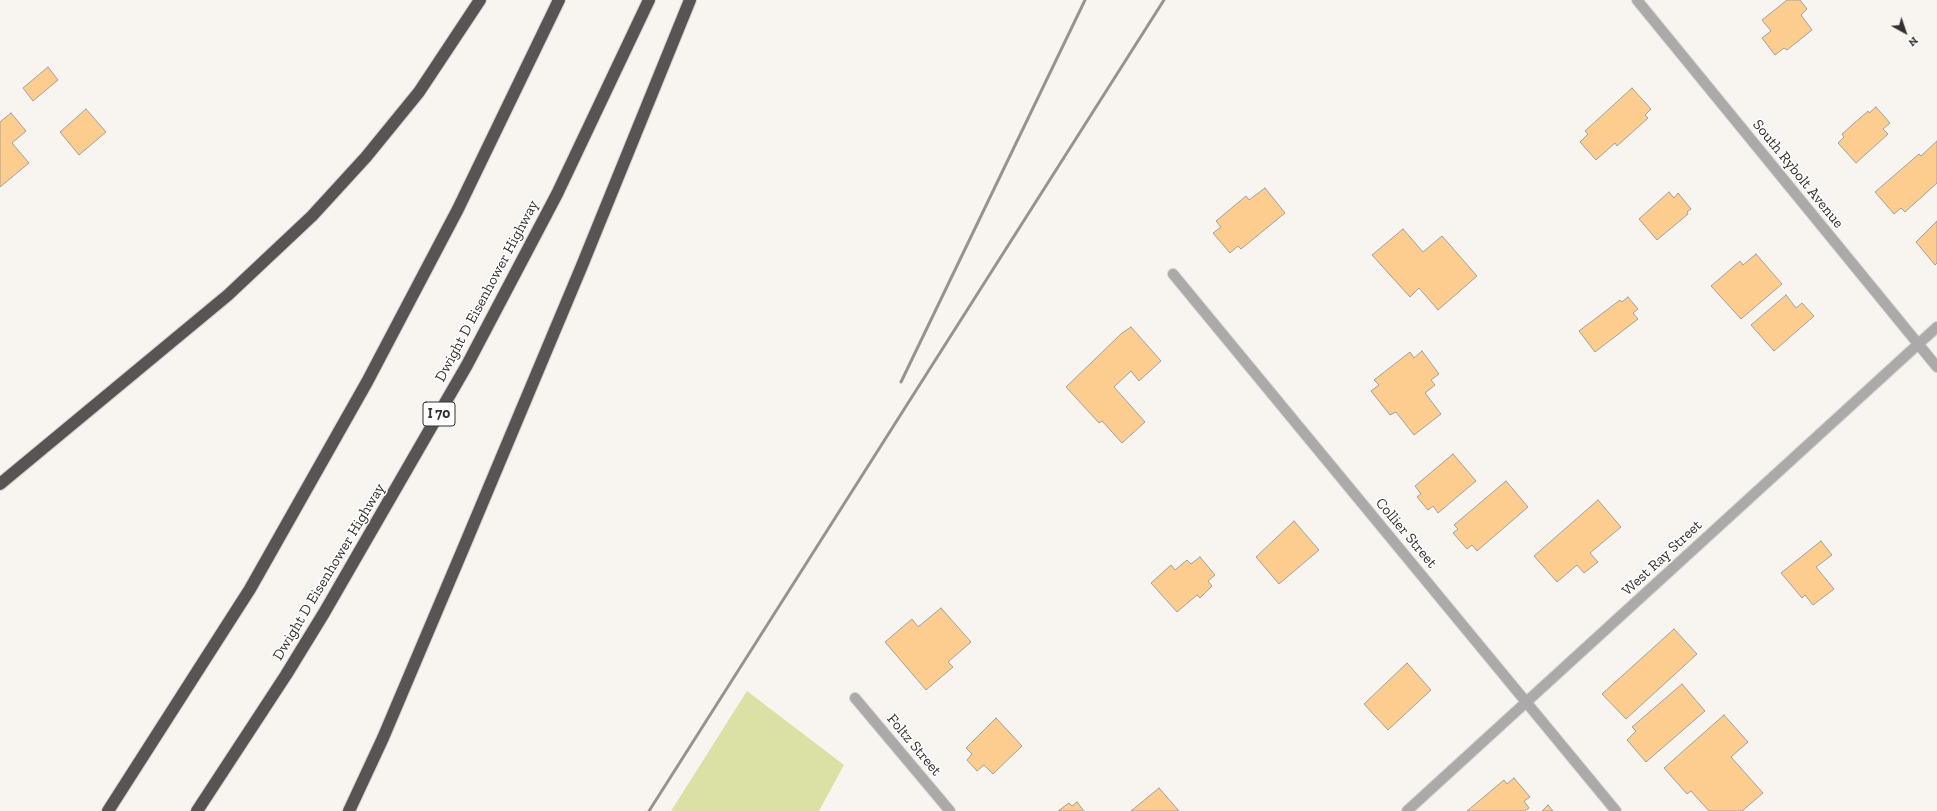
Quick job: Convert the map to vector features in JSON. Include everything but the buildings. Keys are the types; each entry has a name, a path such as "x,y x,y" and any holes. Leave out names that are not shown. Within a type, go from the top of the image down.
{"highway":[{"path":"0,484 228,295 312,216 371,151 419,92 480,0"},
{"path":"108,811 250,589 323,460 406,309 458,209 560,0"},
{"name":"Dwight D Eisenhower Highway","path":"197,811 320,620 467,365 557,194 649,0"},
{"path":"349,811 383,738 466,542 584,260 690,0"}],"street":[{"name":"South Rybolt Avenue","path":"1637,0 1937,368"},
{"name":"Collier Street","path":"1173,274 1616,811"},
{"name":"West Ray Street","path":"1407,811 1937,328"},
{"name":"Foltz Street","path":"855,698 950,811"}],"green space":[{"path":"747,691 844,765 819,811 671,811"}],"railway":[{"path":"901,382 1085,0"},
{"path":"649,811 1164,0"}]}
